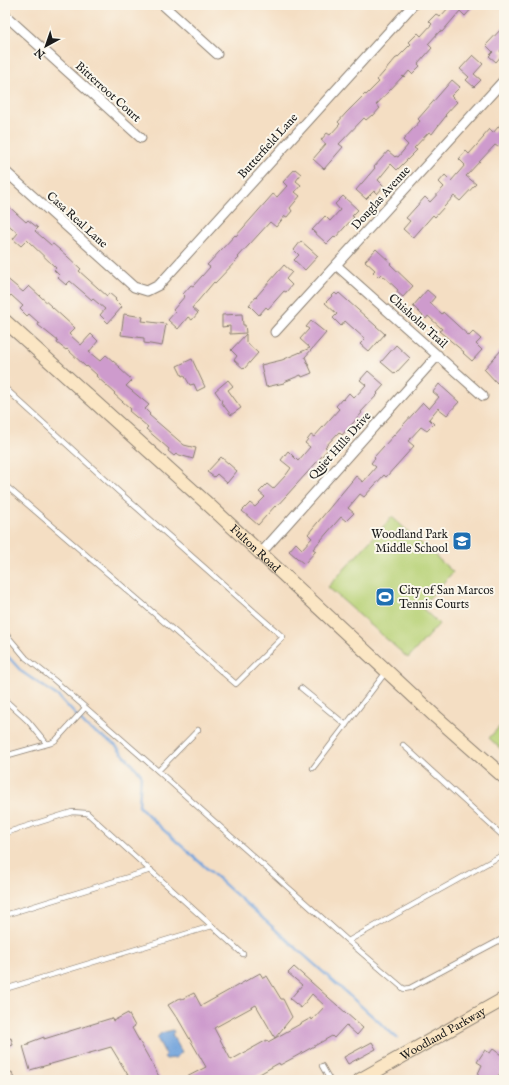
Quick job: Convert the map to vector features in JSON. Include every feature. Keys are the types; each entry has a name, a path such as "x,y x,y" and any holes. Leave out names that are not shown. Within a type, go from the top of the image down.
{"street":[{"path":"163,5 217,54"},
{"name":"Butterfield Lane","path":"134,287 147,290 159,285 413,5"},
{"name":"Bitterroot Court","path":"5,15 141,138"},
{"name":"Douglas Avenue","path":"276,332 504,80"},
{"name":"Casa Real Lane","path":"5,171 134,287"},
{"name":"Chisholm Trail","path":"336,265 483,396"},
{"name":"Fulton Road","path":"5,321 260,553 436,717 504,777"},
{"name":"Quiet Hills Drive","path":"260,553 438,355"},
{"name":"Woodland Parkway","path":"360,1080 504,999"}],"lane":[{"path":"5,388 118,491 283,636 236,684 5,485"},
{"path":"5,633 26,658 54,680 158,771 348,941 404,989 410,988 504,938"},
{"path":"313,768 387,671"},
{"path":"301,688 346,725"},
{"path":"5,700 28,721 47,744"},
{"path":"5,756 56,740 85,708"},
{"path":"158,771 198,730"},
{"path":"403,745 504,837"},
{"path":"5,833 72,812 87,813 243,954"},
{"path":"348,941 504,854"},
{"path":"5,914 151,870"},
{"path":"5,989 212,926"},
{"path":"322,1066 330,1080"}],"green space":[{"name":"City of San Marcos Tennis Courts","path":"392,517 453,572 421,607 439,624 408,658 328,587"},
{"path":"504,722 504,752 489,738"}],"water":[{"path":"173,1030 174,1032 172,1034 182,1052 175,1058 166,1059 164,1057 166,1055 157,1038 161,1033"}],"building":[{"path":"451,5 475,5 465,16 460,11 442,32 440,31 428,44 432,48 418,64 420,66 412,74 409,71 404,77 403,76 376,105 380,108 373,116 372,115 366,120 364,118 339,144 343,147 324,169 313,159 326,144 321,140 327,133 330,135 340,124 338,122 346,113 379,82 377,80 396,58 411,44 409,42 418,33 421,36 432,24 429,21 436,14 440,17"},
{"path":"504,26 504,47 500,51 503,54 496,62 489,56 493,52 486,45"},
{"path":"473,55 483,64 474,74 481,80 474,87 466,80 469,77 460,69"},
{"path":"452,80 460,87 451,96 457,102 445,115 446,116 432,134 429,132 414,148 417,150 397,170 391,164 378,180 384,186 377,194 374,191 366,199 356,190 388,151 395,157 398,157 408,145 403,140 420,121 418,119"},
{"path":"504,120 504,141 498,147 495,145 466,176 476,184 460,201 454,196 435,217 433,215 413,238 403,229 410,221 406,218 425,197 430,202 444,187 439,182 445,175 451,181 465,165 459,159 466,151 469,154 489,129 493,133"},
{"path":"295,169 301,174 296,181 301,185 295,192 300,196 290,208 292,211 287,217 285,216 276,227 270,222 238,257 239,258 215,283 214,282 192,308 198,313 192,320 188,317 178,329 168,320 175,312 173,310 185,296 183,294 191,285 193,286 210,267 207,265 235,235 236,236 273,194 277,197 287,186 283,182"},
{"path":"343,196 358,210 352,216 354,217 335,238 334,237 327,244 312,230 325,216 330,221 340,210 335,204"},
{"path":"5,203 26,222 28,220 38,228 35,231 67,256 81,269 79,271 107,296 109,293 116,299 115,300 122,307 108,323 100,315 105,309 70,281 66,285 58,278 60,276 54,270 56,268 27,240 21,246 13,239 18,233 5,222"},
{"path":"301,241 318,256 305,270 294,260 299,255 294,250"},
{"path":"376,249 413,286 403,297 397,292 398,290 381,274 378,277 373,272 375,270 365,261"},
{"path":"284,265 292,272 286,279 292,285 286,292 284,291 268,309 266,307 259,315 249,305"},
{"path":"5,277 23,292 29,286 75,328 69,334 81,345 91,334 98,341 89,352 100,361 106,355 120,367 119,368 132,380 126,386 149,405 145,409 150,414 149,415 184,445 196,448 193,459 176,454 174,456 168,451 169,449 146,429 148,427 129,411 131,409 96,376 97,375 67,349 66,350 57,343 58,341 38,325 39,323 29,314 27,316 20,309 23,306 11,295 5,301"},
{"path":"427,290 435,297 430,303 442,314 443,312 469,336 473,332 481,339 476,344 482,350 472,361 463,353 464,352 439,331 442,329 428,316 426,319 413,306"},
{"path":"335,293 337,295 339,293 385,334 369,352 360,344 365,339 345,321 341,326 333,318 337,314 325,303"},
{"path":"124,314 143,317 142,321 166,324 162,346 144,343 144,338 121,335"},
{"path":"242,314 243,325 245,325 246,333 230,334 230,326 222,327 222,315"},
{"path":"311,321 326,333 305,357 312,373 302,377 301,375 284,383 266,387 261,365 282,360 310,348 300,339 309,329 306,327"},
{"path":"246,334 246,342 258,353 244,369 234,360 237,356 231,350"},
{"path":"396,345 410,358 395,374 381,362"},
{"path":"504,347 504,375 497,383 484,369"},
{"path":"192,359 205,387 197,391 194,384 190,385 184,375 182,376 177,366"},
{"path":"368,371 384,385 377,393 378,394 342,435 339,432 325,447 328,449 258,525 242,511 250,503 255,507 265,497 259,492 267,484 273,489 286,475 291,468 281,460 288,451 298,461 310,447 305,443 311,435 314,437 339,409 336,406 342,399 343,400 349,393 354,398 366,385 360,380"},
{"path":"228,380 233,386 228,390 241,408 231,415 215,391"},
{"path":"439,384 459,402 447,415 438,408 429,419 434,424 427,431 421,427 408,441 414,446 386,477 384,475 364,497 360,494 348,508 354,513 346,521 341,517 313,549 316,551 304,564 289,551 296,543 302,549 312,538 308,534 356,476 363,482 376,467 371,463 375,458 374,457 423,403 429,409 439,397 433,392"},
{"path":"221,457 237,471 227,483 217,474 214,477 207,472"},
{"path":"294,967 363,1028 357,1035 346,1025 334,1038 332,1036 280,1065 279,1063 249,1080 181,1080 206,1067 177,1017 168,1005 180,998 182,999 194,993 201,1006 260,973 263,978 267,976 281,999 283,999 292,1017 275,1038 256,1005 214,1028 231,1060 267,1040 268,1042 311,1018 312,1020 325,1006 312,994 301,1008 290,999 302,985 288,973"},
{"path":"128,1013 135,1026 132,1028 161,1080 131,1080 111,1047 30,1070 23,1046 29,1045 28,1043 112,1018 113,1021"},
{"path":"11,1038 13,1045 5,1048 5,1040"},
{"path":"372,1042 376,1049 348,1064 344,1057"},
{"path":"493,1049 504,1057 504,1061 501,1066 504,1068 495,1080 475,1080 482,1065 477,1062 485,1050 490,1053"},
{"path":"12,1072 14,1080 5,1080 5,1074"}],"waterway":[{"path":"5,653 22,672 59,697 87,727 115,745 141,774 139,806 157,824 397,1038"}],"place":[{"name":"Woodland Park Middle School","path":"462,541"},
{"name":"City of San Marcos Tennis Courts","path":"385,597"}]}
